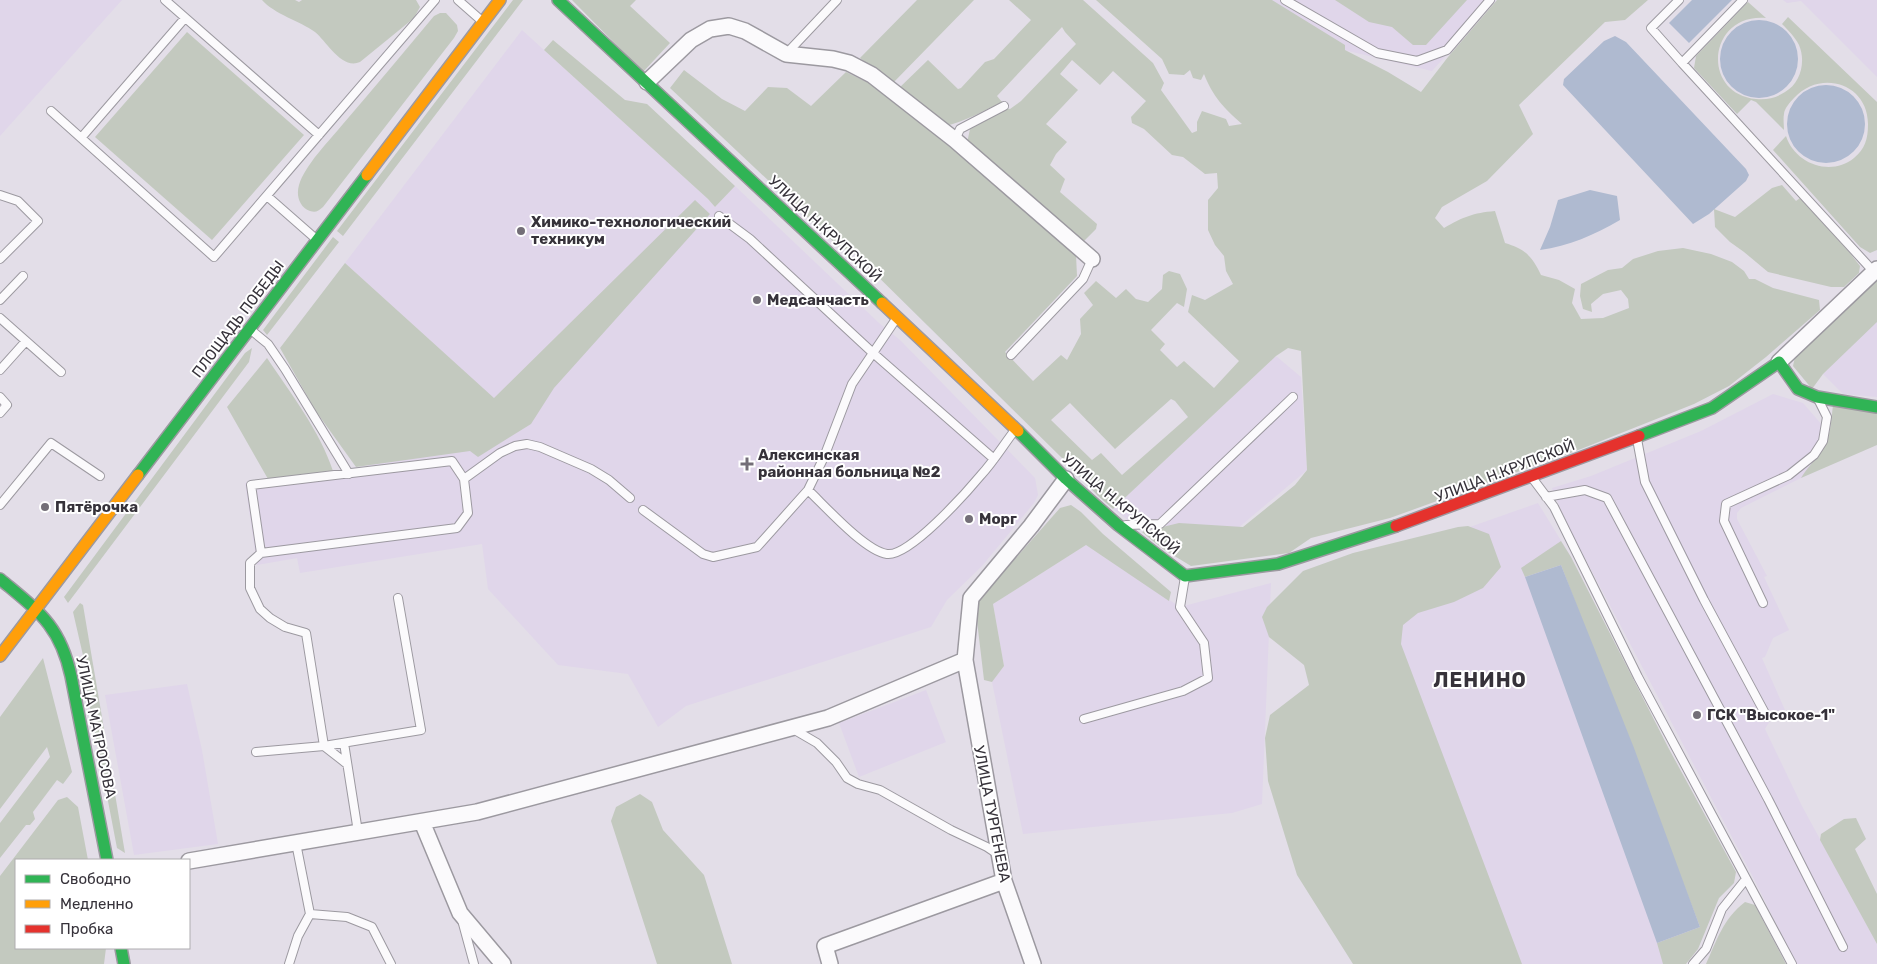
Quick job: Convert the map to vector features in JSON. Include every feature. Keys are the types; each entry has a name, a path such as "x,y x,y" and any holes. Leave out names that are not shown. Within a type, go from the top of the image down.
{"street":[{"name":"ПЛОЩАДЬ ПОБЕДЫ","path":"0,656 500,0"},
{"name":"УЛИЦА Н.КРУПСКОЙ","path":"558,0 1016,429 1066,479 1118,525 1185,576 1278,564 1413,521 1712,408 1779,362"},
{"path":"647,82 691,40 710,29 729,26 745,32 786,54 833,59 849,63 872,75 955,140 1092,259"},
{"path":"1876,271 1779,362 1798,389 1817,397 1877,407"},
{"name":"УЛИЦА ТУРГЕНЕВА","path":"1033,964 1004,882 965,660 971,598 1031,526 1066,479"},
{"name":"УЛИЦА МАТРОСОВА","path":"0,579 54,630 63,648 72,676 107,859"},
{"path":"190,860 478,812 828,718 965,660"},
{"path":"422,822 460,913 503,964"},
{"path":"830,964 825,946 1004,882"},
{"path":"122,949 124,964"}],"lane":[{"path":"165,0 319,135"},
{"path":"51,111 214,258 435,0"},
{"path":"458,0 483,22"},
{"path":"786,54 837,0"},
{"path":"1285,0 1377,52 1417,62 1447,50 1490,0"},
{"path":"1679,0 1651,28 1876,271"},
{"path":"1682,63 1743,0"},
{"path":"81,138 185,18"},
{"path":"955,140 960,129 1004,106"},
{"path":"0,195 18,201 38,220 0,259"},
{"path":"267,196 317,240"},
{"path":"719,216 750,239 873,353 994,459"},
{"path":"1011,355 1083,279 1092,259"},
{"path":"0,300 23,276"},
{"path":"0,318 61,372"},
{"path":"643,510 703,554 713,557 757,547 808,490 824,457 852,384 897,318"},
{"path":"250,329 268,344 349,474"},
{"path":"0,370 26,341"},
{"path":"0,397 7,405 0,413"},
{"path":"1118,525 1160,524 1293,397"},
{"path":"1763,603 1724,521 1726,504 1789,475 1814,456 1823,441 1826,417 1817,397"},
{"path":"808,490 863,542 875,550 888,554 899,552 919,538 982,474 1016,429"},
{"path":"1637,436 1644,482 1704,600 1767,717"},
{"path":"0,505 51,443 100,476"},
{"path":"464,478 514,446 527,444 540,447 591,469 609,480 630,498"},
{"path":"261,553 250,485 452,462 464,478 468,513 457,528 261,553 250,563 250,588 260,610 285,627 306,633 324,746 347,764"},
{"path":"1532,477 1554,507 1638,677 1792,964"},
{"path":"1546,497 1584,490 1607,498 1768,799 1843,947"},
{"path":"1084,719 1183,691 1208,678 1204,643 1180,608 1185,576"},
{"path":"256,752 324,746 421,730 398,598"},
{"path":"791,728 817,743 836,762 847,778 858,784 880,790 999,855"},
{"path":"344,743 358,832"},
{"path":"289,964 298,936 310,914 296,843"},
{"path":"1693,964 1706,949 1722,910 1746,879"},
{"path":"460,913 474,964"},
{"path":"310,914 347,917 372,927 391,964"}],"shaded area":[{"path":"0,0 122,0 0,136"},
{"path":"262,0 295,0 299,2 302,0 416,0 420,7 414,18 360,62 353,63 341,59 315,32 273,9"},
{"path":"513,0 523,0 343,236 337,231"},
{"path":"572,0 636,0 630,6 670,43 643,72"},
{"path":"917,0 974,0 892,84 860,58"},
{"path":"1009,0 1083,0 1153,63 1164,83 1161,90 1192,133 1197,131 1197,122 1202,111 1226,119 1229,126 1242,124 1220,102 1204,74 1201,80 1193,78 1190,70 1184,75 1169,74 1162,59 1096,0 1272,0 1345,45 1345,50 1388,72 1421,92 1497,0 1648,0 1625,20 1605,22 1519,105 1533,134 1487,181 1442,207 1435,218 1444,228 1468,216 1495,211 1505,243 1527,254 1541,275 1559,280 1575,289 1572,303 1581,319 1603,318 1629,308 1628,299 1621,290 1603,294 1591,304 1592,312 1583,309 1580,296 1581,284 1608,270 1622,268 1633,259 1658,251 1683,248 1711,254 1732,262 1744,271 1749,279 1755,279 1773,288 1819,300 1820,310 1729,386 1694,404 1581,449 1390,518 1311,538 1289,553 1191,566 1163,549 1142,532 1179,523 1243,527 1295,485 1307,470 1301,351 1288,348 1276,356 1113,509 855,254 838,246 670,88 684,70 722,99 745,111 768,87 787,88 811,106 846,72 873,85 955,147 1052,229 1076,255 1077,276 1005,352 1033,381 1061,355 1067,360 1081,334 1080,319 1093,305 1084,293 1096,281 1116,298 1126,289 1136,299 1148,302 1162,289 1163,275 1169,271 1180,274 1187,289 1184,307 1177,303 1151,330 1165,344 1160,350 1177,367 1184,361 1214,388 1239,361 1188,312 1192,295 1205,300 1233,284 1226,271 1224,256 1215,245 1208,230 1208,200 1218,188 1217,173 1205,174 1183,157 1172,155 1144,129 1132,123 1131,117 1146,101 1113,71 1100,85 1072,60 1060,74 1078,90 1046,124 1067,142 1056,154 1050,165 1065,179 1060,192 1097,224 1096,229 1081,244 967,143 970,129 1006,108 1010,109 1021,101 1076,44 1062,27 997,96 1002,102 960,121 945,126 897,90 928,60 958,89 961,88 985,62 994,59 1031,20","holes":["1171,399 1175,401 1188,417 1122,475 1101,453 1092,460 1051,420 1070,403 1115,449"]},
{"path":"1264,0 1496,0 1432,71 1344,50"},
{"path":"1335,0 1467,0 1426,45 1413,45 1392,27 1369,22"},
{"path":"1783,0 1877,0 1877,77 1801,1 1787,3"},
{"path":"1748,2 1766,18 1747,20 1732,28 1723,40 1718,54 1719,69 1726,83 1738,94 1756,99 1768,99 1782,94 1795,83 1801,71 1802,58 1799,45 1782,24 1788,17 1877,102 1877,250 1870,253 1860,247 1773,150 1786,136 1797,154 1815,165 1835,167 1845,164 1858,155 1866,139 1868,124 1866,110 1860,99 1851,90 1841,85 1829,83 1817,84 1805,89 1794,98 1784,112 1784,130 1756,102 1751,100 1737,114 1694,68 1696,56"},
{"path":"446,13 457,25 458,31 454,38 323,207 315,212 303,207 298,197 298,189 306,169 434,16"},
{"name":"Алексинская районная больница №2","path":"522,30 715,207 735,186 879,323 900,340 1035,478 1038,495 1034,503 982,566 947,600 931,627 686,706 658,727 628,674 558,665 488,589 482,544 300,573 297,558 257,565 245,483 367,466 493,398 345,263"},
{"path":"187,32 304,135 212,240 95,137"},
{"path":"553,40 625,100 647,104 735,186 715,207 544,50"},
{"path":"1782,185 1796,201 1800,198 1860,266 1859,273 1844,287 1831,287 1768,272 1730,242 1715,227 1714,209 1735,217 1772,188"},
{"path":"695,200 710,214 554,388 531,424 478,457 470,451 356,467 315,410 280,348 345,263 494,398"},
{"path":"333,237 339,242 267,335 263,330"},
{"path":"1877,280 1877,322 1823,374 1812,389 1793,366 1795,357"},
{"path":"1877,321 1877,397 1843,394 1823,374"},
{"path":"252,348 249,362 68,603 64,597 245,353"},
{"path":"1276,356 1301,377 1307,470 1191,566 1113,509"},
{"path":"267,358 313,427 333,471 268,479 227,407"},
{"path":"1773,394 1803,403 1830,434 1811,473 1741,508 1737,513 1737,519 1767,576 1764,577 1789,630 1773,638 1765,657 1762,658 1785,710 1773,716 1765,729 1802,806 1877,944 1877,964 1796,964 1754,879 1567,524 1552,488 1591,476 1701,431"},
{"path":"1833,405 1877,413 1877,445 1801,478 1827,441"},
{"path":"1538,503 1571,557 1711,921 1663,964 1491,964 1359,566"},
{"path":"1071,505 1171,592 1169,601 1086,545 993,604 1004,666 992,682 984,680 975,604 1060,508"},
{"path":"1468,526 1489,534 1501,567 1483,588 1454,602 1418,613 1403,625 1401,644 1522,964 1353,964 1297,875 1268,781 1265,738 1270,715 1309,685 1304,665 1269,637 1262,617 1267,607 1303,571 1353,553"},
{"path":"1561,541 1571,557 1669,749 1736,872 1734,883 1719,898 1698,949 1686,964 1663,964 1657,943 1700,927 1561,565 1525,577 1521,568"},
{"path":"1086,545 1180,607 1271,583 1262,804 1232,813 1023,834 992,682 1004,666 993,604"},
{"path":"80,603 83,605 125,853 117,848 85,681 85,664 73,612"},
{"path":"43,658 72,772 63,784 57,780 33,812 35,819 30,825 26,825 0,858 0,823 50,757 47,747 0,809 0,717"},
{"path":"187,684 202,750 218,844 134,855 105,695"},
{"path":"926,690 946,742 859,777 839,723"},
{"path":"640,794 652,802 663,830 704,875 732,964 657,964 611,821 616,807"},
{"path":"67,797 78,807 88,859 15,859 15,949 106,949 104,964 0,964 0,876 58,800"},
{"path":"1856,818 1866,839 1855,849 1877,894 1877,944 1820,840 1821,834 1844,819"},
{"path":"1745,902 1755,905 1786,964 1706,964 1717,938 1731,915"}],"water":[{"path":"1692,0 1732,0 1689,43 1669,23"},
{"path":"1759,20 1774,23 1786,32 1795,44 1798,59 1795,74 1786,86 1774,95 1759,98 1744,95 1732,86 1723,74 1720,59 1723,44 1732,32 1744,23"},
{"path":"1615,36 1626,42 1746,169 1749,175 1746,181 1709,214 1693,224 1563,85 1564,79 1604,41"},
{"path":"1826,85 1841,88 1853,97 1862,109 1865,124 1862,139 1853,151 1841,160 1826,163 1811,160 1799,151 1790,139 1787,124 1790,109 1799,97 1811,88"},
{"path":"1590,190 1617,196 1620,220 1581,239 1561,246 1540,250 1550,227 1558,200"},
{"path":"1561,565 1634,748 1700,927 1657,943 1525,577"}],"traffic: fast":[{"path":"558,0 882,303"},
{"path":"138,475 367,175"},
{"path":"1639,436 1712,408 1779,362 1798,389 1817,397 1877,407"},
{"path":"1018,431 1066,479 1118,525 1185,576 1278,564 1396,526"},
{"path":"0,579 26,600 46,620 61,644 71,676 107,859"},
{"path":"121,949 124,964"}],"traffic: slow":[{"path":"367,175 500,0"},
{"path":"882,303 1018,431"},
{"path":"0,656 138,475"}],"traffic: jam":[{"path":"1396,526 1639,436"}],"place":[{"name":"Химико-технологический техникум","path":"521,231"},
{"name":"Медсанчасть","path":"757,300"},
{"name":"Алексинская районная больница №2","path":"747,464"},
{"name":"Пятёрочка","path":"45,507"},
{"name":"Морг","path":"969,519"},
{"name":"ГСК \"Высокое-1\"","path":"1697,715"}],"district":[{"name":"ЛЕНИНО","path":"1480,680"}]}
